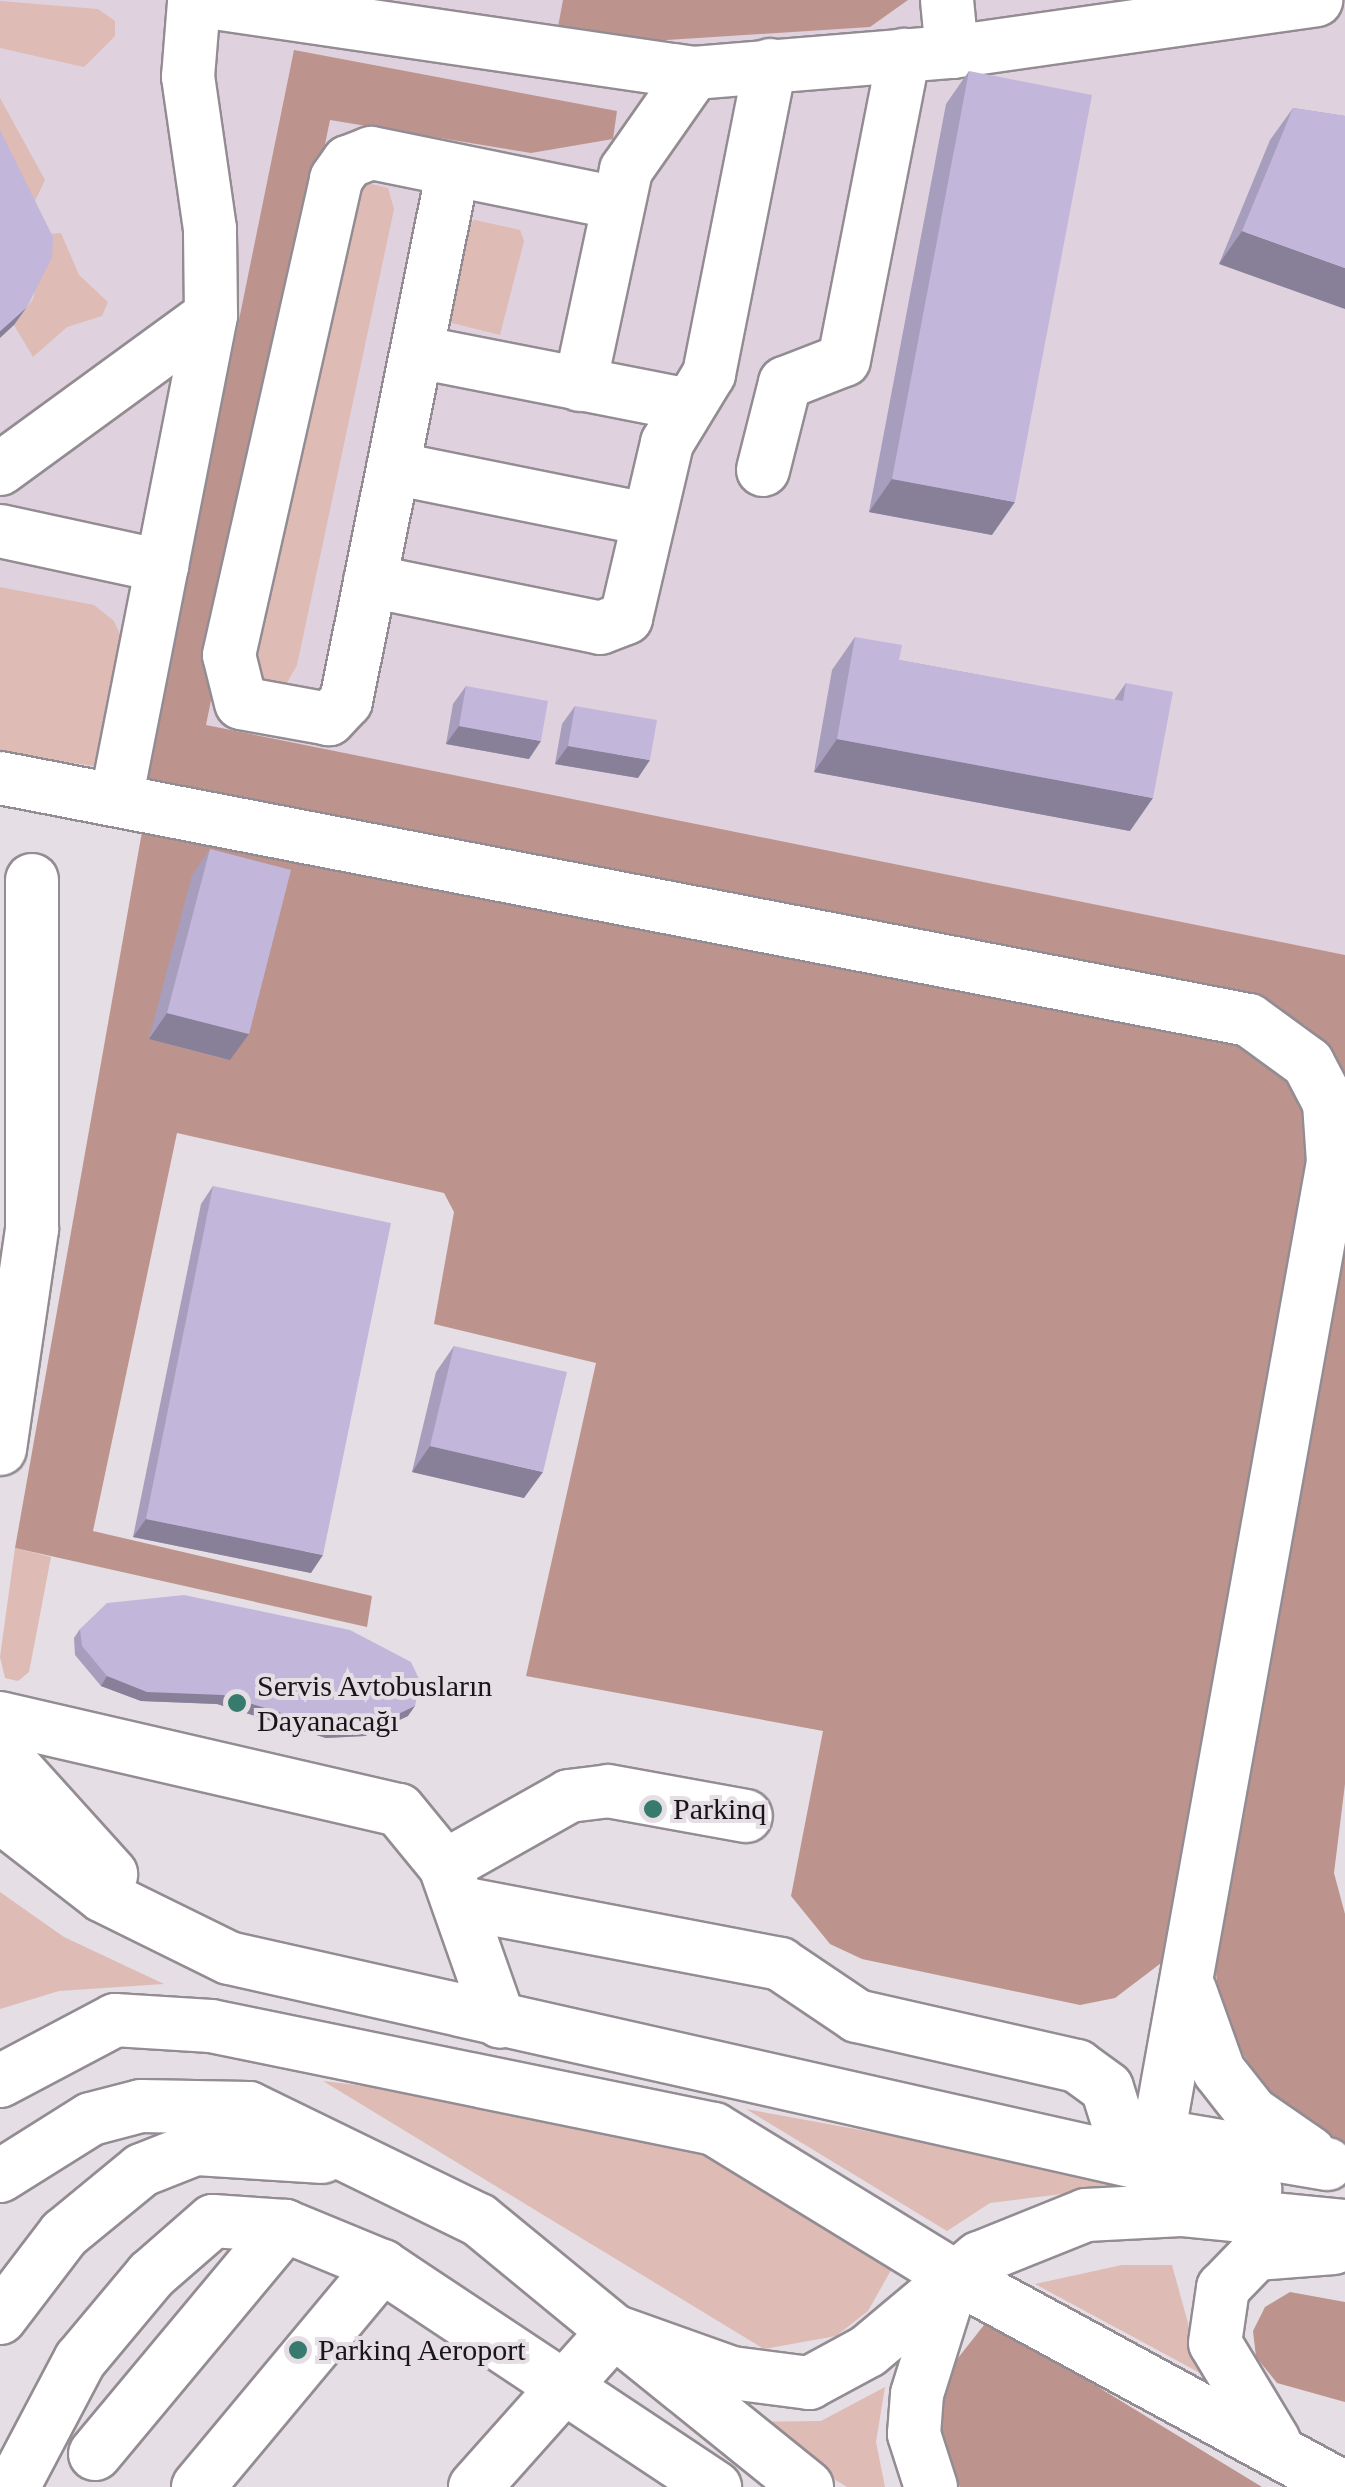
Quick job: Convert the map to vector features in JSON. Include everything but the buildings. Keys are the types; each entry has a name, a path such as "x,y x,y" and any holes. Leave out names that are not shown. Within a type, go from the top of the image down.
{"lane":[{"path":"762,470 785,383 844,360 928,53 947,0"},
{"path":"116,800 211,315 210,229 188,77 194,1 694,73 928,53 1316,0"},
{"path":"370,580 615,626 633,604 667,443 716,344 770,65"},
{"path":"580,385 626,170 694,73"},
{"path":"453,170 370,580 338,715 241,703 229,655 336,179 371,152 616,203"},
{"path":"0,469 211,315"},
{"path":"418,352 688,406"},
{"path":"393,468 648,519"},
{"path":"0,531 162,566"},
{"path":"0,778 1249,1020 1308,1062 1329,1103 1332,1162 1190,1928 1140,2130"},
{"path":"0,1449 32,1229 32,880"},
{"path":"0,1718 370,1798 420,1825 453,1884 500,2022"},
{"path":"0,1751 174,1934"},
{"path":"453,1884 569,1796 608,1791 746,1816"},
{"path":"0,1816 50,1862 174,1934 229,1958 965,2124 1339,2179"},
{"path":"2,1868 105,1919 174,1934"},
{"path":"453,1884 780,1964 858,2016 1078,2066 1107,2088 1140,2130"},
{"path":"1190,1928 1190,1991 1219,2071 1252,2114 1339,2179"},
{"path":"0,2046 115,2020 271,2034 714,2128 954,2276 1343,2487"},
{"path":"0,2081 115,2020"},
{"path":"0,2176 91,2119 201,2102 290,2123 367,2168 479,2220 807,2487"},
{"path":"965,2124 1140,2130 1339,2179"},
{"path":"0,2318 90,2207 142,2170 195,2150 285,2149 367,2168"},
{"path":"614,2331 732,2373 808,2383 868,2351 954,2276 1031,2232 1086,2215 1181,2210 1345,2226"},
{"path":"12,2487 80,2360 151,2275 213,2221 285,2226 382,2266 560,2390 715,2487"},
{"path":"95,2454 285,2226"},
{"path":"1285,2454 1235,2388 1215,2343 1222,2288 1256,2254 1345,2248"},
{"path":"198,2487 382,2266"},
{"path":"931,2487 914,2434 917,2394 954,2276"},
{"path":"475,2487 614,2331"}],"shaded area":[{"path":"0,0 1345,0 1345,955 1163,919 0,798"},
{"path":"563,0 908,0 870,27 636,42 557,32"},
{"path":"0,1 98,9 115,21 115,36 84,67 0,48"},
{"path":"294,50 617,111 613,139 531,153 330,120 206,725 1345,955 1345,1077 1305,1025 1258,1007 143,791"},
{"path":"0,98 45,180 34,203 0,167"},
{"path":"363,182 388,188 394,209 297,665 283,690 249,677 344,196"},
{"path":"475,220 520,230 524,241 500,335 448,322 467,224"},
{"path":"61,233 79,275 108,302 102,316 67,327 33,357 14,325 33,299 47,234"},
{"path":"0,587 94,605 114,621 122,639 94,766 0,752"},
{"path":"143,826 1223,1037 1289,1076 1311,1110 1314,1154 1173,1954 1115,1998 1080,2005 862,1959 830,1944 791,1896 823,1731 526,1676 596,1363 434,1324 454,1212 444,1193 177,1133 93,1531 372,1596 367,1627 15,1548"},
{"path":"1345,1249 1345,1784 1334,1873 1345,1914 1345,2143 1310,2134 1270,2096 1239,2048 1218,1992 1211,1927"},
{"path":"15,1548 51,1557 29,1672 18,1681 5,1678 0,1657"},
{"path":"0,1892 64,1937 164,1984 59,1991 0,2009"},
{"path":"323,2081 569,2111 703,2151 895,2263 868,2311 836,2336 764,2349"},
{"path":"746,2109 1150,2183 990,2203 947,2231"},
{"path":"1122,2265 1172,2265 1202,2374 1035,2284"},
{"path":"1290,2292 1345,2302 1345,2402 1277,2383 1256,2357 1253,2331 1265,2307"},
{"path":"988,2320 1262,2487 960,2487 945,2470 937,2424 943,2377"},
{"path":"885,2387 876,2442 885,2487 847,2487 741,2422 821,2421"}],"place":[{"name":"Servis Avtobusların Dayanacağı","path":"237,1703"},
{"name":"Parkinq","path":"653,1809"},
{"name":"Parkinq Aeroport","path":"298,2350"}]}
